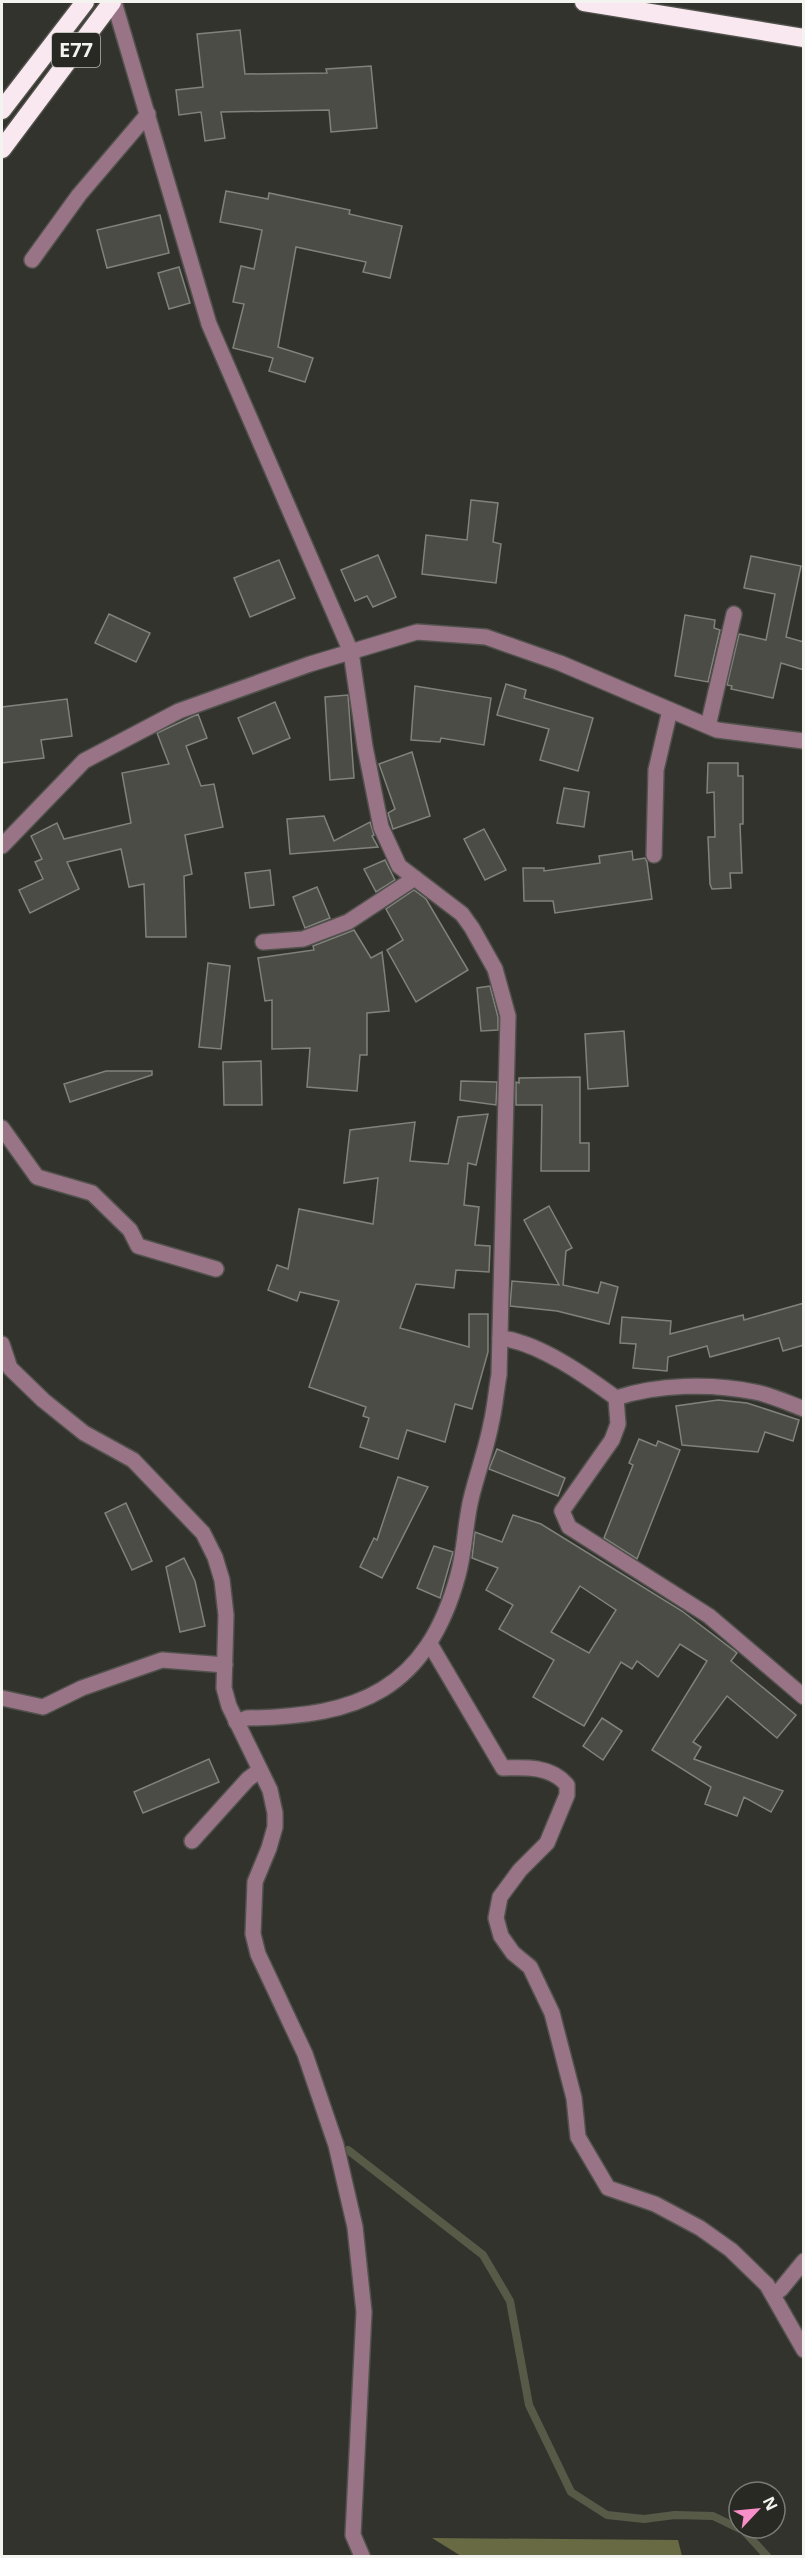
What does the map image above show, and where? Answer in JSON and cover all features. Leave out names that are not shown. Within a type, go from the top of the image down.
[{"type":"highway","name":"E77","points":[[2,110],[85,2]]},
{"type":"highway","name":"E77","points":[[2,149],[113,2]]},
{"type":"highway","points":[[584,2],[804,39]]},
{"type":"street","points":[[113,2],[209,324],[351,652],[365,747],[381,827],[399,866],[462,914],[472,928],[495,969],[508,1016],[500,1338],[492,1424],[471,1500],[459,1572],[448,1611],[430,1644],[392,1685],[354,1704],[317,1714],[247,1718],[236,1722]]},
{"type":"street","points":[[32,260],[79,195],[148,114]]},
{"type":"street","points":[[708,726],[734,614]]},
{"type":"street","points":[[2,846],[84,761],[179,711],[351,652],[417,632],[486,637],[560,663],[717,730],[804,741]]},
{"type":"street","points":[[654,855],[656,770],[670,710]]},
{"type":"street","points":[[263,942],[303,939],[348,922],[415,878]]},
{"type":"street","points":[[2,1128],[37,1177],[92,1193],[130,1230],[138,1246],[216,1269]]},
{"type":"street","points":[[500,1338],[515,1340],[533,1348],[616,1398],[674,1388],[714,1387],[756,1392],[804,1409]]},
{"type":"street","points":[[2,1344],[10,1368],[43,1401],[84,1432],[133,1460],[203,1533],[215,1557],[222,1580],[226,1615],[224,1688],[236,1722],[274,1803],[275,1827],[255,1882],[254,1934],[258,1954],[305,2054],[336,2145],[355,2227],[364,2312],[353,2535],[362,2556]]},
{"type":"street","points":[[616,1398],[618,1424],[612,1440],[562,1511],[564,1521],[582,1537],[709,1617],[804,1697]]},
{"type":"street","points":[[430,1644],[503,1768],[540,1770],[558,1775],[567,1785],[563,1805],[546,1843],[520,1870],[500,1897],[496,1918],[501,1936],[513,1953],[530,1967],[552,2013],[574,2098],[578,2137],[591,2163],[608,2188],[655,2204],[716,2239],[738,2257],[773,2295],[804,2350]]},
{"type":"street","points":[[2,1698],[43,1707],[82,1688],[162,1660],[225,1665]]},
{"type":"street","points":[[192,1841],[248,1779],[260,1770]]},
{"type":"street","points":[[773,2295],[782,2289],[804,2261]]},
{"type":"green space","points":[[432,2538],[678,2540],[682,2556],[461,2556]]},
{"type":"building","points":[[240,30],[245,74],[327,73],[326,69],[371,66],[377,128],[331,132],[329,110],[221,112],[225,138],[205,141],[201,112],[179,115],[176,90],[203,87],[197,34]]},
{"type":"building","points":[[226,191],[268,199],[269,193],[350,210],[349,214],[402,226],[390,278],[363,272],[366,262],[296,247],[278,347],[313,358],[305,382],[269,371],[273,358],[233,348],[244,304],[233,302],[241,266],[254,269],[262,230],[220,222]]},
{"type":"building","points":[[160,215],[169,253],[107,268],[97,230]]},
{"type":"building","points":[[179,267],[190,303],[169,309],[158,273]]},
{"type":"building","points":[[471,500],[498,503],[493,542],[501,544],[496,583],[422,574],[426,535],[467,540]]},
{"type":"building","points":[[378,555],[396,597],[373,607],[367,596],[355,601],[341,570]]},
{"type":"building","points":[[751,556],[801,566],[786,637],[804,642],[804,670],[781,663],[773,698],[731,689],[732,686],[727,685],[739,634],[766,640],[775,594],[744,588]]},
{"type":"building","points":[[279,560],[295,598],[250,617],[234,578]]},
{"type":"building","points":[[109,614],[150,633],[136,662],[95,643]]},
{"type":"building","points":[[685,615],[715,620],[714,628],[720,630],[708,682],[675,676]]},
{"type":"building","points":[[506,684],[526,690],[524,698],[593,718],[578,771],[540,760],[549,729],[497,715]]},
{"type":"building","points":[[415,686],[491,698],[484,745],[441,738],[440,742],[411,740]]},
{"type":"building","points":[[348,695],[354,778],[330,780],[325,697]]},
{"type":"building","points":[[67,699],[72,736],[41,740],[44,758],[2,763],[2,707]]},
{"type":"building","points":[[275,702],[290,738],[253,754],[238,718]]},
{"type":"building","points":[[198,714],[207,738],[186,746],[201,786],[214,784],[223,827],[185,835],[192,874],[184,876],[186,937],[146,937],[144,884],[129,887],[121,849],[67,862],[79,889],[30,913],[19,890],[43,879],[35,862],[42,859],[31,836],[57,823],[64,839],[131,823],[122,773],[169,764],[157,733]]},
{"type":"building","points":[[412,752],[430,816],[393,829],[388,813],[395,809],[379,764]]},
{"type":"building","points":[[708,763],[738,763],[738,776],[743,776],[743,824],[740,824],[742,873],[730,873],[731,888],[712,889],[710,884],[708,837],[715,837],[714,792],[707,793]]},
{"type":"building","points":[[564,788],[589,792],[584,827],[557,823]]},
{"type":"building","points":[[324,816],[334,841],[370,822],[374,835],[372,836],[378,847],[290,854],[287,819]]},
{"type":"building","points":[[484,829],[506,870],[485,880],[464,839]]},
{"type":"building","points":[[632,851],[633,860],[645,858],[647,862],[652,899],[555,913],[553,901],[524,901],[523,868],[544,868],[544,871],[600,863],[599,856]]},
{"type":"building","points":[[385,860],[395,880],[376,892],[364,869]]},
{"type":"building","points":[[270,870],[274,905],[250,908],[245,873]]},
{"type":"building","points":[[317,887],[330,918],[305,928],[293,897]]},
{"type":"building","points":[[414,890],[426,899],[468,970],[416,1002],[387,950],[403,940],[386,909]]},
{"type":"building","points":[[354,930],[371,958],[382,952],[389,1011],[367,1013],[367,1055],[360,1055],[357,1091],[307,1087],[310,1048],[272,1049],[272,1000],[265,1001],[258,958],[314,950],[313,946]]},
{"type":"building","points":[[208,963],[230,966],[221,1049],[199,1047]]},
{"type":"building","points":[[490,986],[498,1017],[498,1030],[481,1031],[477,988]]},
{"type":"building","points":[[624,1031],[628,1086],[588,1089],[585,1034]]},
{"type":"building","points":[[261,1061],[262,1105],[224,1105],[223,1062]]},
{"type":"building","points":[[106,1071],[152,1071],[152,1075],[70,1102],[64,1084]]},
{"type":"building","points":[[580,1077],[580,1143],[589,1143],[589,1171],[541,1171],[542,1105],[516,1105],[516,1082],[519,1083],[519,1078]]},
{"type":"building","points":[[461,1081],[497,1082],[496,1105],[460,1100]]},
{"type":"building","points":[[488,1114],[476,1165],[468,1163],[464,1205],[479,1207],[475,1245],[490,1246],[489,1272],[456,1270],[454,1288],[416,1284],[400,1328],[469,1347],[469,1314],[488,1314],[488,1352],[472,1409],[455,1404],[445,1442],[407,1430],[398,1459],[360,1447],[369,1418],[363,1416],[366,1407],[309,1387],[339,1301],[300,1292],[297,1301],[268,1290],[277,1265],[288,1269],[299,1209],[373,1224],[378,1178],[344,1183],[350,1130],[415,1122],[410,1161],[448,1164],[458,1117]]},
{"type":"building","points":[[549,1206],[572,1248],[566,1251],[563,1285],[598,1293],[601,1282],[618,1287],[609,1324],[557,1311],[510,1306],[512,1281],[559,1285],[524,1220]]},
{"type":"building","points":[[804,1303],[804,1345],[783,1351],[779,1338],[710,1357],[707,1346],[668,1357],[667,1371],[633,1368],[636,1344],[620,1343],[622,1317],[671,1321],[670,1334],[743,1315],[744,1320]]},
{"type":"building","points":[[718,1400],[747,1403],[799,1420],[793,1441],[765,1432],[758,1452],[682,1445],[676,1406]]},
{"type":"building","points":[[639,1439],[656,1446],[658,1441],[680,1450],[637,1559],[604,1538],[633,1465],[629,1463]]},
{"type":"building","points":[[497,1449],[565,1478],[558,1496],[489,1469]]},
{"type":"building","points":[[398,1477],[428,1487],[382,1578],[360,1567],[374,1538],[377,1540]]},
{"type":"building","points":[[126,1503],[152,1561],[132,1570],[105,1513]]},
{"type":"building","points":[[513,1515],[541,1524],[682,1611],[737,1653],[731,1661],[796,1715],[777,1738],[727,1696],[693,1742],[701,1747],[694,1759],[783,1791],[771,1812],[744,1797],[737,1816],[705,1804],[711,1787],[652,1750],[707,1661],[680,1644],[658,1677],[637,1661],[632,1669],[621,1662],[584,1726],[533,1697],[554,1660],[499,1629],[513,1605],[486,1590],[498,1568],[472,1558],[475,1532],[502,1542]],"holes":[[[580,1586],[616,1610],[589,1653],[551,1632]]]},
{"type":"building","points":[[434,1546],[453,1552],[440,1598],[417,1588]]},
{"type":"building","points":[[184,1558],[195,1581],[205,1626],[180,1632],[166,1567]]},
{"type":"building","points":[[602,1718],[622,1731],[603,1760],[583,1746]]},
{"type":"building","points":[[209,1759],[219,1782],[143,1813],[134,1792]]},
{"type":"waterway","points":[[348,2150],[483,2255],[510,2301],[529,2405],[571,2492],[607,2515],[644,2519],[675,2515],[713,2516],[744,2531],[767,2556]]}]
